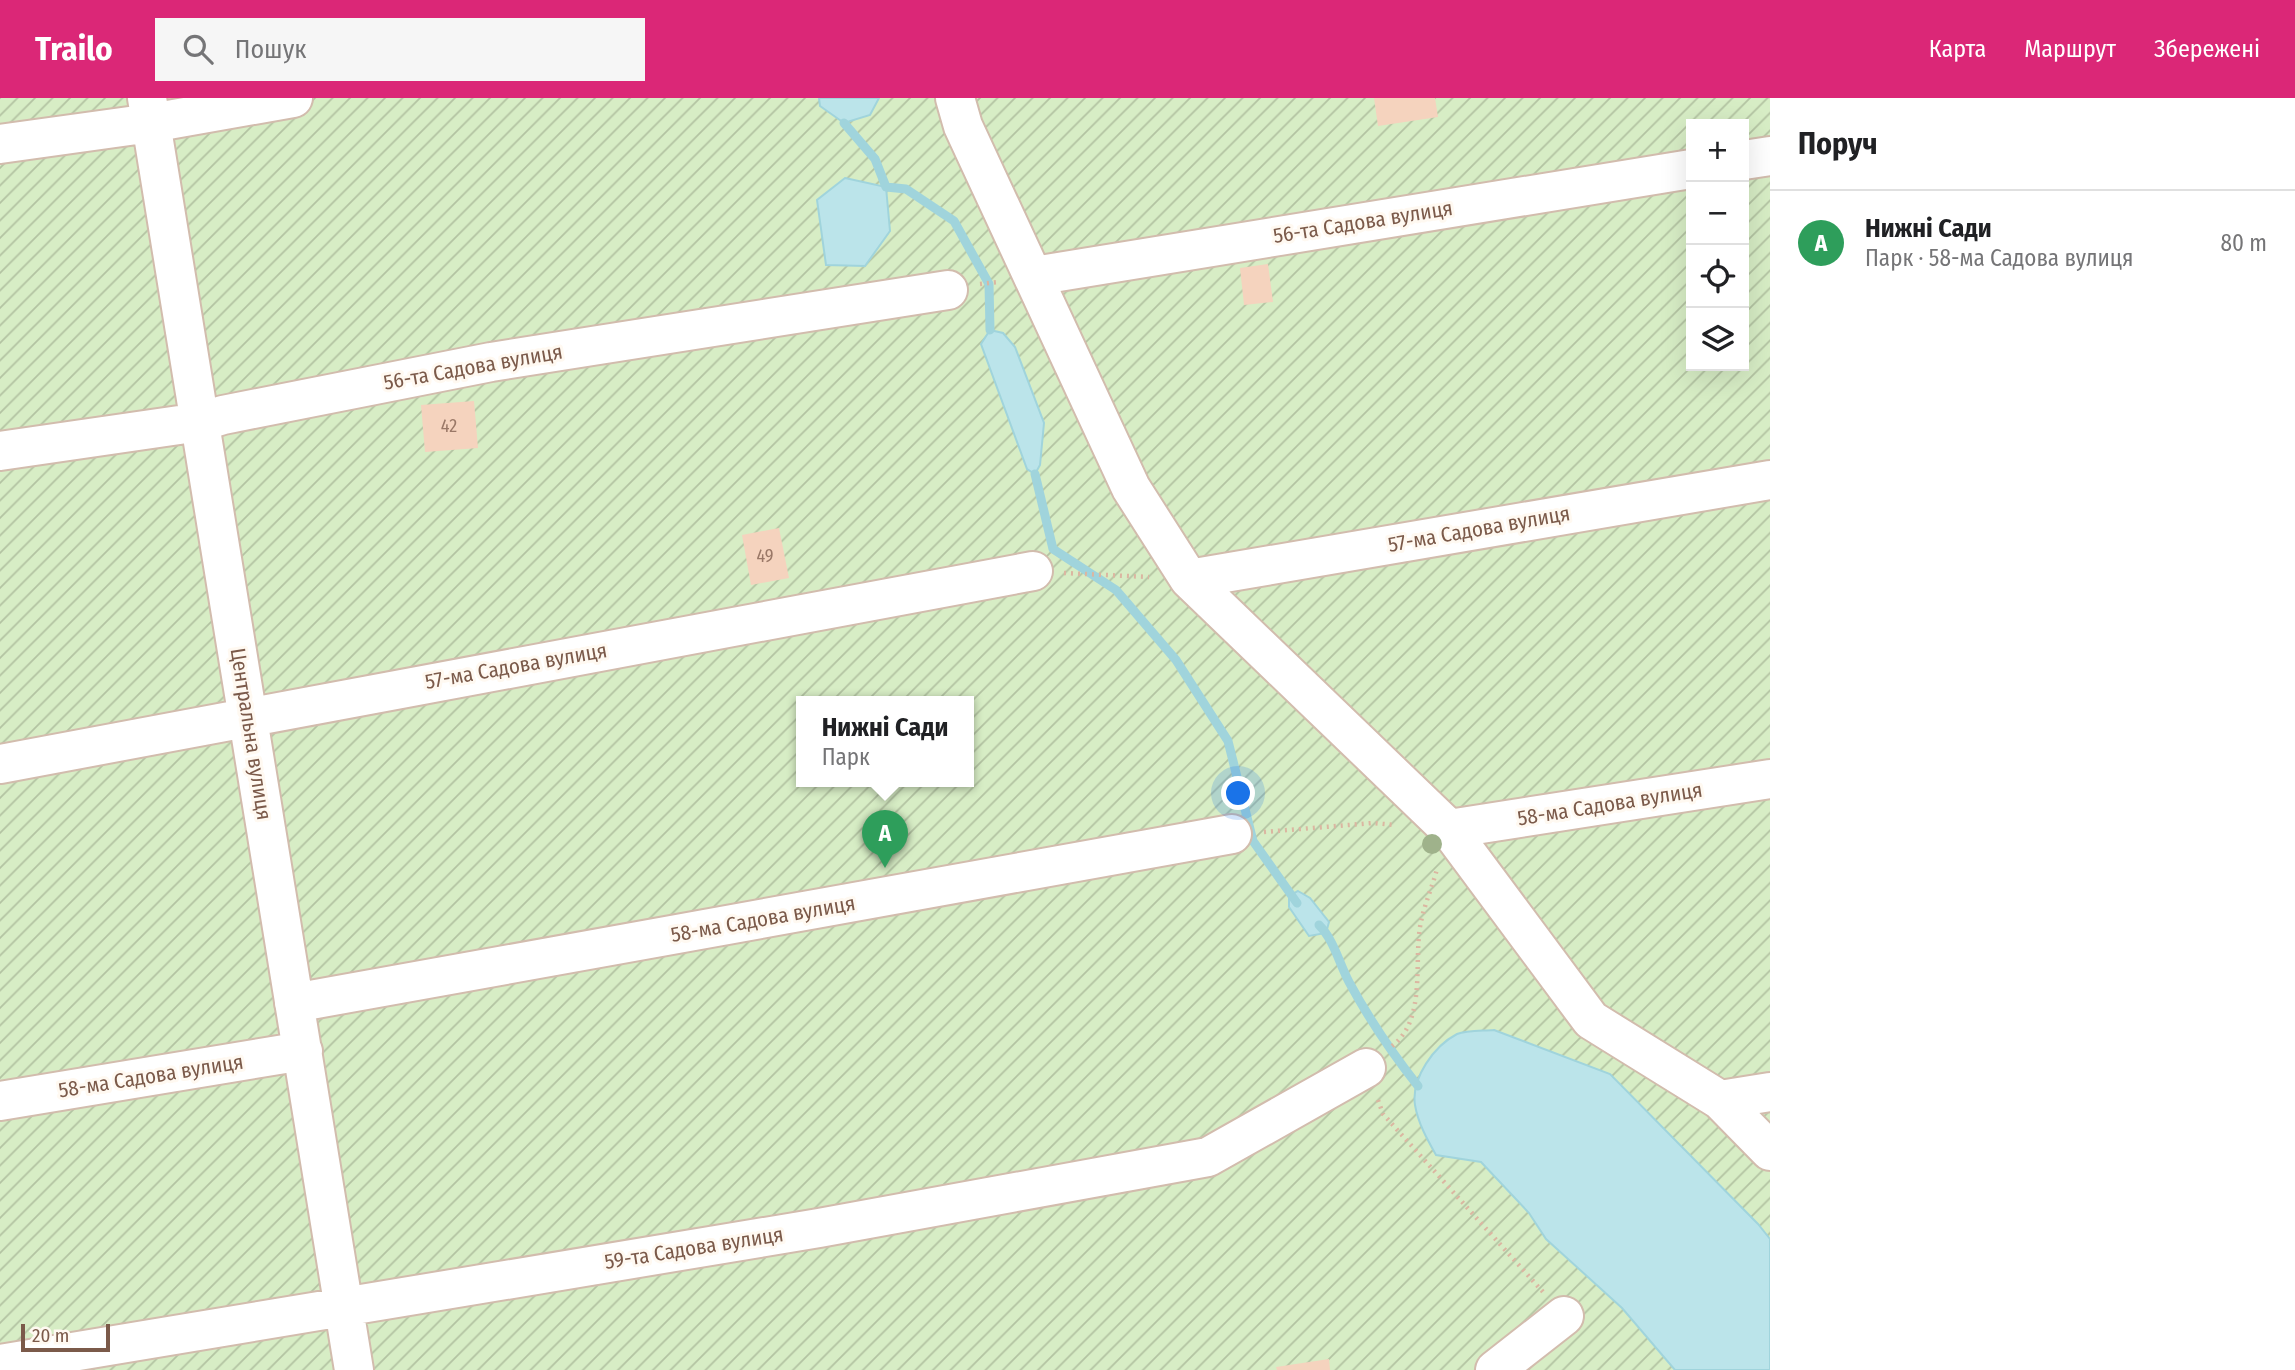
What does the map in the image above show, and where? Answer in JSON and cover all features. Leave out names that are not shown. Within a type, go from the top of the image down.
[{"type":"street","points":[[0,144],[149,111],[293,98]]},
{"type":"street","points":[[955,98],[963,126],[1022,278],[1131,488],[1189,579],[1449,829],[1591,1020],[1720,1100],[1770,1151]]},
{"type":"street","name":"Центральна вулиця","points":[[149,111],[354,1370]]},
{"type":"street","points":[[1749,159],[1770,156]]},
{"type":"street","name":"56-та Садова вулиця","points":[[1022,278],[1686,170]]},
{"type":"street","name":"56-та Садова вулиця","points":[[0,451],[200,422],[491,362],[958,288]]},
{"type":"street","name":"57-ма Садова вулиця","points":[[1189,579],[1770,480]]},
{"type":"street","name":"57-ма Садова вулиця","points":[[0,764],[248,716],[1046,572]]},
{"type":"street","name":"58-ма Садова вулиця","points":[[1449,829],[1770,779]]},
{"type":"street","name":"58-ма Садова вулиця","points":[[294,1003],[1232,834]]},
{"type":"street","name":"58-ма Садова вулиця","points":[[0,1101],[303,1051]]},
{"type":"street","name":"59-та Садова вулиця","points":[[0,1364],[344,1304],[819,1228],[1208,1157],[1366,1068]]},
{"type":"street","points":[[1720,1100],[1770,1092]]},
{"type":"street","points":[[1495,1370],[1564,1316]]},
{"type":"path","points":[[958,288],[1022,278]]},
{"type":"path","points":[[1046,572],[1122,575]]},
{"type":"path","points":[[1272,831],[1373,823],[1398,825]]},
{"type":"path","points":[[1402,1038],[1414,1012],[1420,927],[1449,829]]},
{"type":"path","points":[[1366,1068],[1383,1114],[1564,1316]]},
{"type":"green space","points":[[0,98],[1770,98],[1770,1370],[0,1370]]},
{"type":"water","points":[[819,98],[879,98],[870,115],[844,123],[820,106]]},
{"type":"water","points":[[845,178],[886,187],[890,231],[865,266],[826,265],[817,200]]},
{"type":"water","points":[[990,330],[1003,333],[1015,347],[1044,423],[1040,465],[1035,474],[1027,469],[981,344]]},
{"type":"water","points":[[1298,891],[1310,898],[1329,922],[1326,933],[1309,936],[1289,907],[1289,896]]},
{"type":"water","points":[[1494,1030],[1610,1074],[1758,1224],[1770,1239],[1770,1370],[1675,1370],[1622,1308],[1546,1239],[1529,1213],[1481,1162],[1436,1155],[1426,1137],[1415,1105],[1420,1074],[1448,1039],[1470,1031]]},
{"type":"building","points":[[1374,98],[1435,98],[1438,117],[1378,126]]},
{"type":"building","points":[[1268,264],[1273,302],[1244,305],[1240,268]]},
{"type":"building","points":[[474,401],[478,448],[425,452],[421,405]]},
{"type":"building","points":[[779,528],[789,578],[751,585],[742,535]]},
{"type":"building","points":[[1329,1359],[1330,1370],[1277,1370],[1276,1367]]},
{"type":"waterway","points":[[844,123],[875,159],[886,187],[906,189],[954,221],[989,284],[990,330]]},
{"type":"waterway","points":[[1035,474],[1053,549],[1116,590],[1176,660],[1228,741],[1253,841],[1297,903]]},
{"type":"waterway","points":[[1319,925],[1365,1009],[1418,1086]]},
{"type":"place","name":"Нижні Сади","points":[[885,868]]}]
